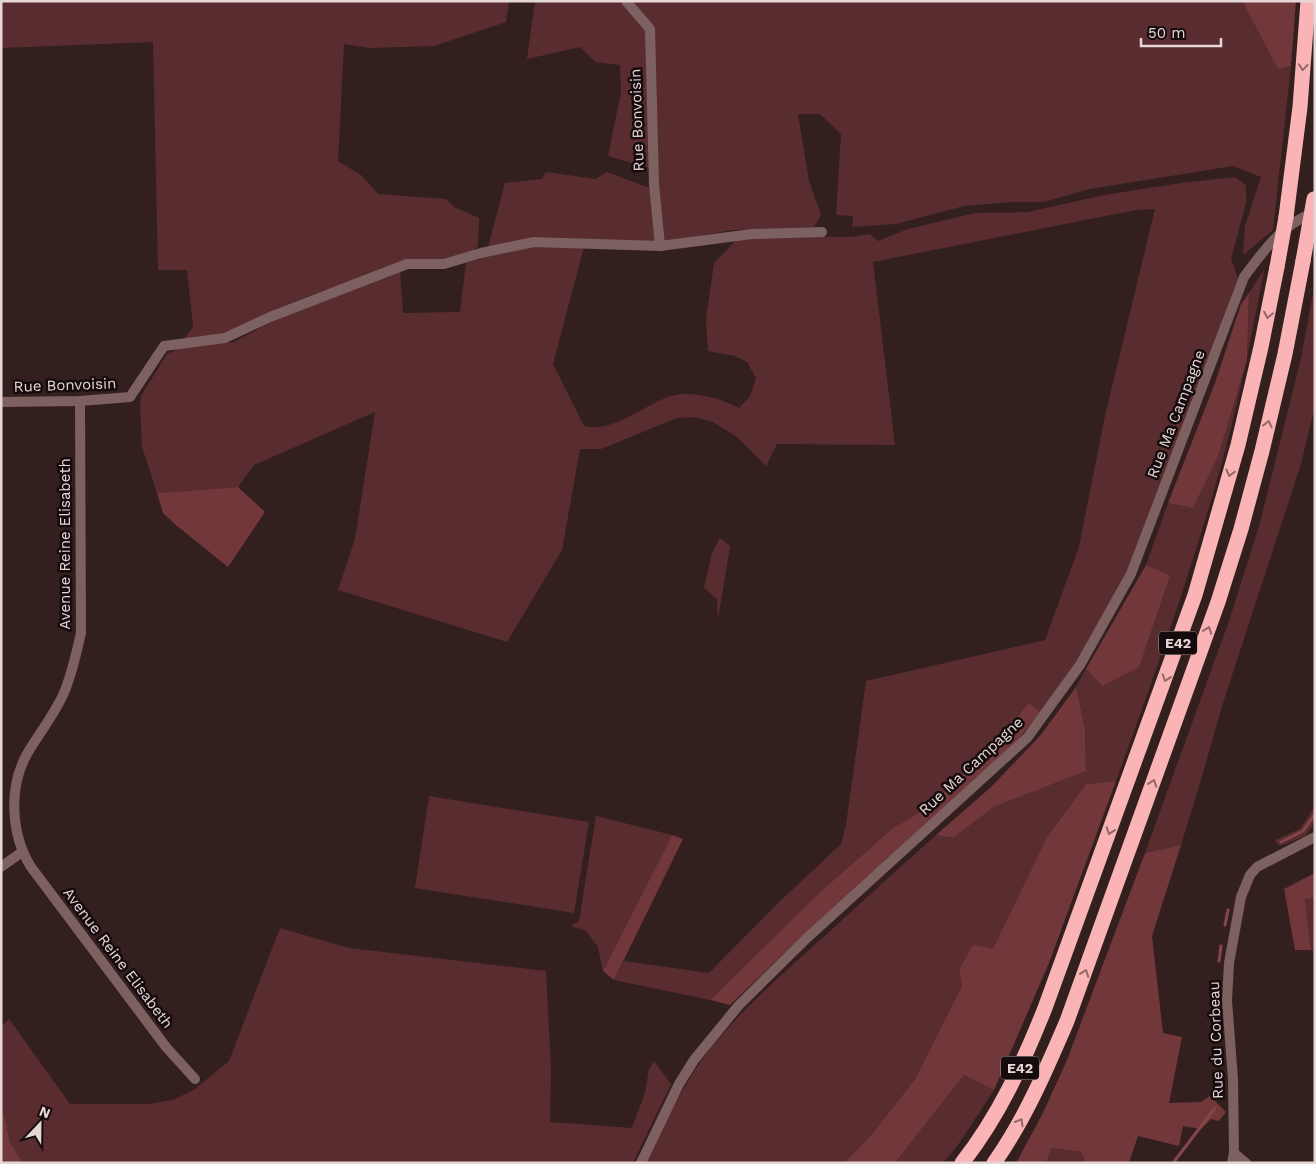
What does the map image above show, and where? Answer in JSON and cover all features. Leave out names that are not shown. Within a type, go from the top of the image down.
[{"type":"highway","name":"E42","points":[[962,1163],[1006,1096],[1029,1049],[1195,595],[1238,445],[1277,267],[1286,217],[1300,107],[1308,1]]},
{"type":"highway","name":"E42","points":[[994,1163],[1024,1115],[1067,1021],[1218,602],[1241,529],[1262,452],[1285,354],[1314,201]]},
{"type":"street","name":"Rue Bonvoisin","points":[[1,402],[80,401],[130,397],[164,346],[225,338],[270,317],[407,264],[444,264],[481,253],[534,242],[660,246],[654,184],[650,28],[626,1]]},
{"type":"street","name":"Rue Ma Campagne","points":[[641,1163],[679,1084],[694,1060],[739,1004],[807,938],[1027,738],[1080,665],[1131,574],[1244,277],[1268,244],[1314,201]]},
{"type":"street","points":[[660,246],[752,234],[822,232]]},
{"type":"street","name":"Avenue Reine Elisabeth","points":[[80,401],[81,633],[73,667],[63,694],[26,756],[19,773],[15,798],[15,820],[22,852],[31,867],[166,1047],[194,1078]]},
{"type":"street","name":"Rue du Corbeau","points":[[1233,1158],[1233,1079],[1227,1001],[1229,963],[1241,897],[1250,875],[1257,867],[1315,837]]},
{"type":"street","points":[[1,867],[22,852]]},
{"type":"street","points":[[1233,1158],[1246,1163]]},
{"type":"shaded area","points":[[1,1],[509,1],[506,22],[434,46],[370,48],[344,44],[338,161],[361,175],[378,194],[446,199],[454,207],[479,218],[478,246],[472,253],[450,259],[416,259],[311,295],[269,312],[229,333],[184,339],[193,327],[187,270],[158,270],[153,42],[1,48]]},
{"type":"shaded area","points":[[535,1],[621,1],[631,10],[647,32],[652,169],[608,156],[621,92],[620,65],[596,62],[580,47],[527,59]]},
{"type":"shaded area","points":[[632,1],[1242,1],[1278,69],[1291,66],[1273,230],[1243,255],[1245,226],[1261,177],[1233,166],[1090,189],[1044,202],[1012,202],[964,206],[896,224],[852,227],[853,216],[836,215],[841,134],[820,114],[798,114],[809,181],[821,215],[814,227],[732,230],[663,242],[658,188],[652,26]]},
{"type":"shaded area","points":[[1242,1],[1296,1],[1291,66],[1278,69]]},
{"type":"shaded area","points":[[546,172],[595,179],[607,172],[650,188],[657,242],[542,237],[488,247],[505,183],[542,179]]},
{"type":"shaded area","points":[[1235,177],[1246,185],[1246,203],[1231,259],[1238,278],[1139,548],[1111,606],[1074,671],[1040,712],[1029,703],[990,749],[929,807],[893,828],[820,892],[710,1000],[614,980],[624,961],[709,973],[777,904],[841,844],[846,825],[866,681],[1045,640],[1079,547],[1105,416],[1155,209],[1136,210],[873,262],[895,445],[777,444],[766,466],[737,437],[713,422],[694,417],[677,418],[601,449],[580,449],[562,550],[507,642],[338,590],[355,539],[375,412],[254,465],[238,487],[157,493],[142,447],[141,396],[167,354],[182,347],[234,342],[275,320],[400,270],[403,313],[460,312],[466,263],[540,245],[584,247],[553,364],[584,426],[606,426],[661,400],[679,394],[706,396],[739,408],[750,396],[756,378],[747,362],[735,356],[708,351],[706,319],[714,263],[737,239],[754,236],[851,237],[870,234],[878,241],[908,229],[975,213],[1028,212],[1104,195]]},
{"type":"shaded area","points":[[1264,270],[1255,319],[1247,357],[1249,293]]},
{"type":"shaded area","points":[[1315,283],[1315,406],[1301,464],[1223,703],[1181,845],[1145,853],[1229,621],[1260,523],[1301,358]]},
{"type":"shaded area","points":[[1249,293],[1247,360],[1218,457],[1193,508],[1168,503],[1215,383],[1241,304]]},
{"type":"shaded area","points":[[1245,366],[1221,466],[1185,585],[1116,781],[1086,784],[1047,837],[993,950],[959,970],[962,986],[915,1079],[873,1133],[844,1163],[646,1163],[666,1121],[698,1065],[735,1020],[765,990],[936,835],[953,838],[994,807],[1086,771],[1085,729],[1076,687],[1086,669],[1102,686],[1170,575],[1146,565],[1168,503],[1193,508],[1218,457]]},
{"type":"shaded area","points":[[238,487],[265,512],[228,567],[163,513],[157,493]]},
{"type":"shaded area","points":[[720,538],[730,546],[718,619],[717,599],[704,588],[712,553]]},
{"type":"shaded area","points":[[1146,565],[1170,575],[1139,667],[1102,686],[1086,669]]},
{"type":"shaded area","points":[[1076,687],[1085,729],[1086,771],[994,807],[953,838],[936,835],[991,787],[1040,736]]},
{"type":"shaded area","points":[[1029,703],[1040,712],[1018,740],[801,937],[730,1005],[710,1000],[820,892],[893,828],[929,807],[990,749]]},
{"type":"shaded area","points":[[1116,781],[1049,963],[994,1090],[964,1075],[895,1163],[844,1163],[873,1133],[915,1079],[962,986],[959,970],[973,945],[993,949],[1047,837],[1086,784]]},
{"type":"shaded area","points":[[429,796],[589,822],[574,913],[415,888]]},
{"type":"shaded area","points":[[1315,806],[1315,822],[1305,836],[1280,846],[1275,840],[1300,829]]},
{"type":"shaded area","points":[[596,816],[672,835],[603,971],[598,947],[586,931],[571,926],[579,921]]},
{"type":"shaded area","points":[[672,835],[683,839],[614,980],[603,971]]},
{"type":"shaded area","points":[[1181,845],[1152,936],[1163,1033],[1182,1037],[1169,1103],[1201,1102],[1210,1096],[1226,1112],[1219,1121],[1211,1119],[1201,1129],[1183,1126],[1179,1146],[1138,1136],[1129,1162],[1086,1163],[1081,1152],[1051,1148],[1046,1163],[1016,1163],[1042,1115],[1067,1060],[1145,853]]},
{"type":"shaded area","points":[[1315,873],[1315,898],[1305,899],[1311,950],[1295,950],[1284,889]]},
{"type":"shaded area","points":[[1315,898],[1315,952],[1311,950],[1305,899]]},
{"type":"shaded area","points":[[280,928],[349,948],[546,971],[551,1069],[550,1122],[632,1128],[645,1093],[649,1069],[654,1061],[671,1084],[633,1163],[1,1163],[1,1026],[9,1019],[70,1104],[149,1104],[173,1100],[195,1089],[229,1061]]},
{"type":"shaded area","points":[[964,1075],[994,1090],[958,1145],[943,1163],[895,1163]]},
{"type":"shaded area","points":[[1,1102],[10,1143],[23,1163],[1,1163]]},
{"type":"shaded area","points":[[1050,1148],[1081,1152],[1086,1163],[1046,1163]]},
{"type":"waterway","points":[[1281,842],[1303,831],[1315,814]]},
{"type":"waterway","points":[[1225,925],[1228,910]]},
{"type":"waterway","points":[[1219,961],[1221,946]]},
{"type":"waterway","points":[[1215,1003],[1216,1028]]},
{"type":"waterway","points":[[1173,1163],[1215,1108]]}]
